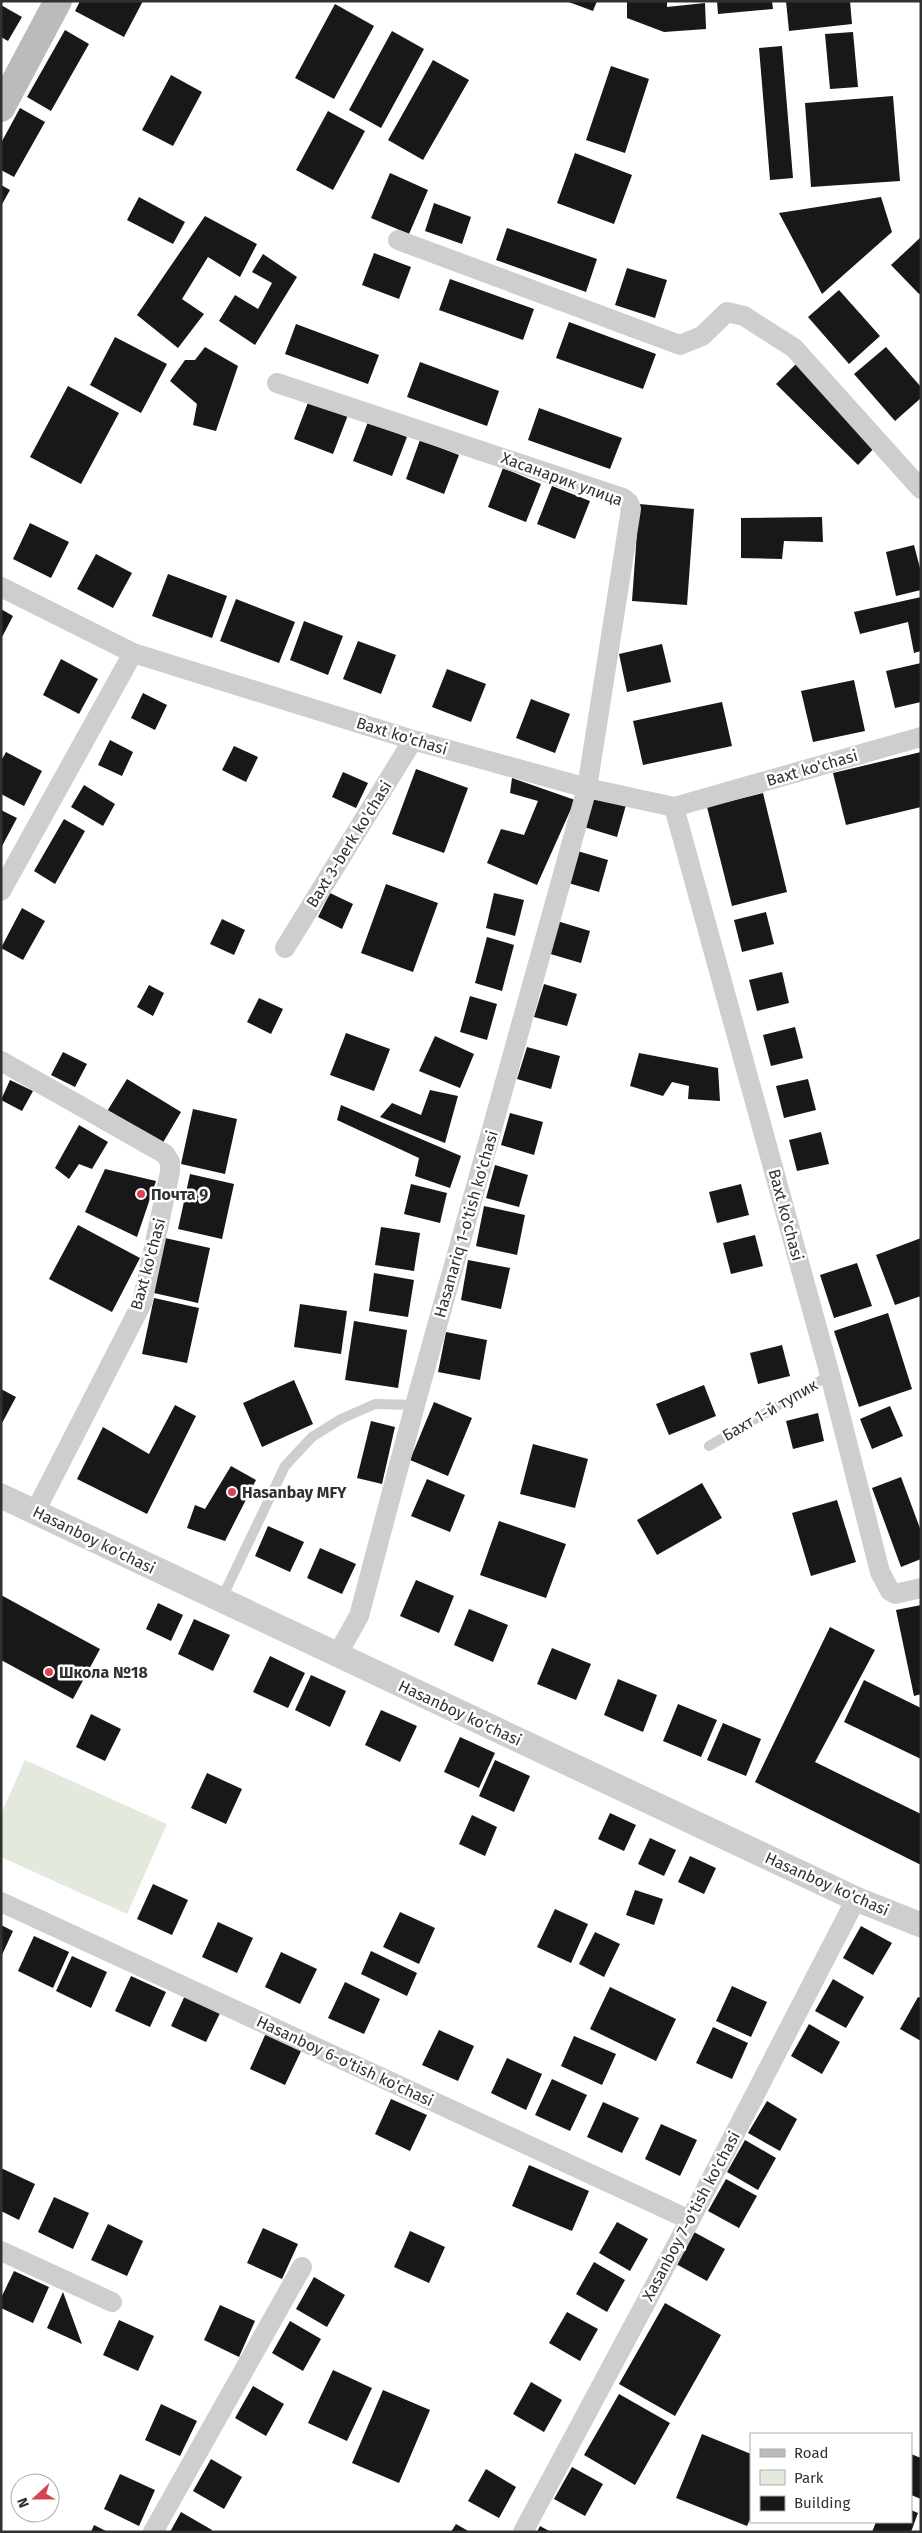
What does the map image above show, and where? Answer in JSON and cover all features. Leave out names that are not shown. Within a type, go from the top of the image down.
[{"type":"main road","points":[[1,108],[58,1]]},
{"type":"street","points":[[398,240],[680,345],[702,336],[727,312],[744,316],[794,348],[921,489]]},
{"type":"street","name":"Хасанарик улица","points":[[277,383],[623,498],[630,503],[631,509],[587,788]]},
{"type":"street","name":"Baxt ko'chasi","points":[[1,587],[133,653],[413,740],[587,788],[674,807],[921,737]]},
{"type":"street","points":[[1,891],[133,653]]},
{"type":"street","name":"Baxt 3-berk ko'chasi","points":[[285,948],[413,740]]},
{"type":"street","name":"Hasanariq 1-o'tish ko'chasi","points":[[337,1655],[359,1616],[415,1404],[587,788]]},
{"type":"street","name":"Baxt ko'chasi","points":[[674,807],[830,1375],[880,1572],[890,1591],[895,1594],[921,1588]]},
{"type":"street","name":"Baxt ko'chasi","points":[[1,1061],[165,1154],[170,1162],[170,1172],[142,1303],[35,1512]]},
{"type":"street","name":"Hasanboy ko'chasi","points":[[1,1496],[220,1601],[856,1899],[921,1925]]},
{"type":"street","name":"Xasanboy 7-o'tish ko'chasi","points":[[523,2532],[690,2220],[856,1899]]},
{"type":"street","name":"Hasanboy 6-o'tish ko'chasi","points":[[1,1902],[690,2220]]},
{"type":"street","points":[[1,2251],[112,2302]]},
{"type":"street","points":[[153,2532],[302,2267]]},
{"type":"lane","name":"Бахт 1-й тупик","points":[[709,1446],[830,1375]]},
{"type":"lane","points":[[220,1601],[285,1466],[312,1437],[341,1419],[375,1404],[415,1404]]},
{"type":"green space","points":[[25,1760],[167,1824],[127,1914],[1,1857],[1,1814]]},
{"type":"building","points":[[80,1],[143,1],[124,37],[75,11]]},
{"type":"building","points":[[566,1],[597,1],[593,11]]},
{"type":"building","points":[[627,1],[667,1],[667,7],[705,3],[706,29],[664,32],[627,18]]},
{"type":"building","points":[[717,1],[772,1],[773,9],[718,14]]},
{"type":"building","points":[[786,1],[850,1],[852,24],[789,31]]},
{"type":"building","points":[[335,4],[374,26],[334,99],[295,78]]},
{"type":"building","points":[[1,5],[22,17],[8,41],[1,37]]},
{"type":"building","points":[[65,30],[89,44],[51,111],[27,97]]},
{"type":"building","points":[[392,31],[424,49],[381,128],[349,110]]},
{"type":"building","points":[[853,32],[858,87],[830,89],[825,34]]},
{"type":"building","points":[[782,46],[793,178],[770,180],[759,48]]},
{"type":"building","points":[[433,60],[469,80],[423,160],[388,140]]},
{"type":"building","points":[[611,66],[649,79],[625,153],[586,140]]},
{"type":"building","points":[[171,75],[202,92],[173,146],[142,130]]},
{"type":"building","points":[[893,96],[900,181],[811,187],[805,103]]},
{"type":"building","points":[[20,108],[45,122],[14,177],[1,170],[1,143]]},
{"type":"building","points":[[328,111],[365,131],[333,190],[296,170]]},
{"type":"building","points":[[575,153],[632,175],[614,224],[557,203]]},
{"type":"building","points":[[390,173],[428,190],[409,234],[371,218]]},
{"type":"building","points":[[1,185],[10,190],[1,206]]},
{"type":"building","points":[[139,197],[185,222],[173,244],[127,220]]},
{"type":"building","points":[[881,197],[892,232],[822,294],[779,213]]},
{"type":"building","points":[[434,203],[471,217],[462,244],[425,231]]},
{"type":"building","points":[[205,216],[257,244],[240,277],[208,257],[182,299],[204,314],[178,348],[137,315]]},
{"type":"building","points":[[507,228],[597,259],[586,292],[496,260]]},
{"type":"building","points":[[921,237],[921,293],[919,294],[891,265]]},
{"type":"building","points":[[374,253],[411,267],[399,299],[362,285]]},
{"type":"building","points":[[263,254],[297,277],[255,345],[219,321],[235,295],[258,309],[272,283],[252,272]]},
{"type":"building","points":[[627,268],[667,280],[655,318],[615,305]]},
{"type":"building","points":[[450,279],[534,309],[523,340],[439,310]]},
{"type":"building","points":[[839,290],[880,336],[849,364],[808,317]]},
{"type":"building","points":[[569,322],[656,354],[643,389],[556,358]]},
{"type":"building","points":[[296,324],[379,355],[368,384],[285,354]]},
{"type":"building","points":[[115,337],[167,364],[141,413],[90,385]]},
{"type":"building","points":[[205,347],[238,366],[216,431],[193,425],[197,404],[170,381],[185,360],[195,360]]},
{"type":"building","points":[[886,347],[921,387],[921,398],[895,421],[854,374]]},
{"type":"building","points":[[420,362],[499,391],[487,426],[407,397]]},
{"type":"building","points":[[797,363],[879,443],[858,465],[776,384]]},
{"type":"building","points":[[68,386],[119,413],[81,484],[30,457]]},
{"type":"building","points":[[309,400],[348,415],[333,454],[294,439]]},
{"type":"building","points":[[539,408],[622,438],[610,469],[528,440]]},
{"type":"building","points":[[368,422],[407,437],[392,476],[353,461]]},
{"type":"building","points":[[420,440],[459,455],[444,494],[406,479]]},
{"type":"building","points":[[503,468],[541,484],[526,522],[488,507]]},
{"type":"building","points":[[552,486],[590,501],[575,539],[537,524]]},
{"type":"building","points":[[639,504],[694,509],[687,605],[632,601]]},
{"type":"building","points":[[822,517],[823,542],[784,541],[782,559],[741,558],[741,518]]},
{"type":"building","points":[[30,523],[69,542],[51,578],[13,559]]},
{"type":"building","points":[[914,545],[921,572],[921,590],[896,596],[886,552]]},
{"type":"building","points":[[96,554],[132,573],[113,608],[77,589]]},
{"type":"building","points":[[168,574],[227,596],[212,638],[152,616]]},
{"type":"building","points":[[921,597],[921,651],[914,653],[908,622],[860,634],[854,612]]},
{"type":"building","points":[[236,599],[295,622],[279,663],[220,641]]},
{"type":"building","points":[[1,609],[13,616],[1,639]]},
{"type":"building","points":[[304,621],[343,636],[328,675],[290,660]]},
{"type":"building","points":[[358,641],[396,655],[381,694],[343,679]]},
{"type":"building","points":[[662,644],[671,682],[627,692],[619,654]]},
{"type":"building","points":[[61,659],[98,679],[79,714],[43,695]]},
{"type":"building","points":[[921,663],[921,702],[895,708],[886,671]]},
{"type":"building","points":[[447,669],[486,684],[471,722],[432,707]]},
{"type":"building","points":[[854,680],[865,731],[813,742],[801,691]]},
{"type":"building","points":[[143,693],[167,705],[155,730],[131,718]]},
{"type":"building","points":[[531,699],[570,714],[555,753],[516,738]]},
{"type":"building","points":[[722,702],[732,746],[643,765],[633,721]]},
{"type":"building","points":[[110,740],[133,752],[122,776],[98,765]]},
{"type":"building","points":[[234,746],[258,757],[246,782],[222,770]]},
{"type":"building","points":[[6,752],[42,771],[24,806],[1,794],[1,761]]},
{"type":"building","points":[[921,752],[921,807],[846,825],[833,773]]},
{"type":"building","points":[[416,769],[468,788],[444,853],[392,834]]},
{"type":"building","points":[[343,772],[368,783],[356,808],[332,797]]},
{"type":"building","points":[[512,778],[575,800],[537,885],[487,863],[501,829],[524,835],[538,801],[510,793]]},
{"type":"building","points":[[84,785],[115,804],[103,826],[71,807]]},
{"type":"building","points":[[763,793],[787,892],[732,906],[707,807]]},
{"type":"building","points":[[593,795],[626,805],[617,837],[584,827]]},
{"type":"building","points":[[1,810],[17,818],[1,848]]},
{"type":"building","points":[[64,819],[85,831],[55,884],[34,871]]},
{"type":"building","points":[[574,850],[608,860],[599,892],[565,882]]},
{"type":"building","points":[[386,884],[438,903],[413,972],[361,953]]},
{"type":"building","points":[[330,893],[353,904],[342,929],[318,917]]},
{"type":"building","points":[[494,893],[524,900],[515,936],[486,928]]},
{"type":"building","points":[[22,908],[45,921],[23,960],[1,948]]},
{"type":"building","points":[[766,912],[774,944],[742,952],[734,920]]},
{"type":"building","points":[[222,919],[245,930],[234,955],[210,944]]},
{"type":"building","points":[[557,921],[590,931],[581,963],[547,953]]},
{"type":"building","points":[[487,937],[514,945],[502,991],[475,983]]},
{"type":"building","points":[[782,972],[789,1003],[757,1011],[749,980]]},
{"type":"building","points":[[544,984],[577,994],[567,1026],[534,1017]]},
{"type":"building","points":[[149,985],[164,993],[153,1016],[137,1007]]},
{"type":"building","points":[[470,996],[497,1004],[487,1040],[460,1032]]},
{"type":"building","points":[[259,998],[283,1009],[271,1034],[247,1022]]},
{"type":"building","points":[[795,1027],[803,1058],[771,1066],[763,1035]]},
{"type":"building","points":[[346,1033],[390,1049],[374,1091],[330,1075]]},
{"type":"building","points":[[435,1036],[474,1054],[460,1088],[419,1071]]},
{"type":"building","points":[[527,1047],[560,1056],[551,1089],[517,1079]]},
{"type":"building","points":[[63,1052],[87,1064],[75,1087],[51,1075]]},
{"type":"building","points":[[639,1053],[718,1068],[720,1101],[688,1099],[689,1086],[672,1082],[663,1096],[630,1086]]},
{"type":"building","points":[[127,1079],[181,1112],[161,1146],[106,1113]]},
{"type":"building","points":[[808,1079],[816,1110],[784,1118],[776,1086]]},
{"type":"building","points":[[10,1080],[33,1091],[22,1111],[1,1100]]},
{"type":"building","points":[[430,1090],[458,1096],[445,1143],[380,1117],[392,1103],[421,1115]]},
{"type":"building","points":[[341,1105],[461,1156],[450,1188],[415,1176],[419,1158],[337,1120]]},
{"type":"building","points":[[193,1109],[237,1119],[225,1174],[181,1164]]},
{"type":"building","points":[[510,1113],[543,1122],[534,1155],[501,1145]]},
{"type":"building","points":[[79,1125],[108,1142],[92,1169],[79,1164],[69,1179],[55,1168]]},
{"type":"building","points":[[821,1132],[829,1164],[797,1171],[789,1140]]},
{"type":"building","points":[[495,1165],[528,1175],[519,1207],[486,1198]]},
{"type":"building","points":[[105,1169],[156,1181],[137,1237],[85,1212]]},
{"type":"building","points":[[190,1174],[234,1184],[222,1239],[178,1229]]},
{"type":"building","points":[[411,1184],[447,1193],[440,1223],[404,1214]]},
{"type":"building","points":[[741,1184],[749,1215],[717,1223],[709,1192]]},
{"type":"building","points":[[484,1206],[525,1215],[517,1255],[476,1246]]},
{"type":"building","points":[[78,1225],[140,1258],[112,1312],[49,1279]]},
{"type":"building","points":[[381,1227],[420,1233],[414,1271],[375,1265]]},
{"type":"building","points":[[755,1235],[763,1266],[731,1274],[723,1243]]},
{"type":"building","points":[[165,1238],[210,1248],[198,1303],[154,1293]]},
{"type":"building","points":[[921,1238],[921,1296],[895,1305],[876,1255]]},
{"type":"building","points":[[468,1260],[510,1268],[501,1309],[461,1300]]},
{"type":"building","points":[[857,1263],[872,1306],[834,1318],[820,1275]]},
{"type":"building","points":[[374,1273],[414,1280],[408,1317],[369,1311]]},
{"type":"building","points":[[154,1298],[199,1308],[187,1363],[142,1354]]},
{"type":"building","points":[[300,1304],[347,1311],[341,1354],[294,1347]]},
{"type":"building","points":[[888,1313],[912,1389],[859,1407],[834,1331]]},
{"type":"building","points":[[354,1321],[407,1330],[398,1388],[345,1380]]},
{"type":"building","points":[[446,1332],[487,1340],[480,1380],[438,1372]]},
{"type":"building","points":[[782,1345],[790,1376],[758,1384],[750,1353]]},
{"type":"building","points":[[294,1380],[313,1424],[262,1447],[243,1403]]},
{"type":"building","points":[[704,1385],[716,1416],[669,1435],[656,1404]]},
{"type":"building","points":[[1,1389],[16,1397],[1,1425]]},
{"type":"building","points":[[434,1402],[472,1418],[448,1476],[410,1460]]},
{"type":"building","points":[[175,1405],[196,1416],[147,1514],[77,1479],[103,1427],[149,1454]]},
{"type":"building","points":[[890,1406],[903,1436],[872,1449],[860,1419]]},
{"type":"building","points":[[818,1413],[824,1441],[793,1449],[786,1421]]},
{"type":"building","points":[[371,1421],[395,1427],[382,1484],[357,1478]]},
{"type":"building","points":[[533,1444],[588,1459],[575,1508],[520,1494]]},
{"type":"building","name":"Hasanbay MFY","points":[[231,1466],[256,1480],[225,1541],[187,1528],[195,1505],[205,1509]]},
{"type":"building","points":[[901,1477],[921,1531],[921,1559],[901,1567],[872,1488]]},
{"type":"building","points":[[427,1479],[465,1495],[450,1532],[411,1516]]},
{"type":"building","points":[[702,1483],[722,1518],[657,1555],[637,1520]]},
{"type":"building","points":[[837,1500],[856,1562],[811,1576],[792,1513]]},
{"type":"building","points":[[499,1521],[566,1544],[546,1598],[480,1575]]},
{"type":"building","points":[[268,1526],[304,1542],[290,1572],[255,1556]]},
{"type":"building","points":[[320,1548],[356,1564],[342,1594],[307,1578]]},
{"type":"building","points":[[416,1580],[454,1596],[439,1633],[400,1616]]},
{"type":"building","points":[[1,1595],[100,1649],[73,1699],[1,1660]]},
{"type":"building","points":[[158,1603],[183,1615],[171,1641],[146,1629]]},
{"type":"building","points":[[921,1605],[921,1694],[914,1696],[896,1610]]},
{"type":"building","points":[[469,1609],[508,1625],[493,1662],[454,1645]]},
{"type":"building","points":[[194,1619],[230,1635],[213,1671],[178,1654]]},
{"type":"building","points":[[830,1627],[875,1650],[815,1762],[921,1814],[921,1865],[755,1782]]},
{"type":"building","points":[[552,1648],[591,1664],[576,1700],[537,1684]]},
{"type":"building","points":[[270,1656],[305,1673],[288,1708],[253,1692]]},
{"type":"building","points":[[311,1675],[346,1691],[330,1727],[295,1710]]},
{"type":"building","points":[[618,1679],[657,1695],[643,1732],[604,1715]]},
{"type":"building","points":[[864,1680],[921,1708],[921,1759],[844,1722]]},
{"type":"building","points":[[678,1704],[717,1720],[701,1757],[663,1741]]},
{"type":"building","points":[[381,1710],[417,1726],[400,1762],[365,1745]]},
{"type":"building","points":[[91,1714],[121,1729],[105,1761],[76,1747]]},
{"type":"building","points":[[723,1723],[761,1739],[746,1776],[707,1760]]},
{"type":"building","points":[[460,1737],[495,1753],[479,1788],[444,1772]]},
{"type":"building","points":[[495,1760],[530,1776],[514,1812],[479,1796]]},
{"type":"building","points":[[207,1773],[242,1789],[226,1824],[191,1808]]},
{"type":"building","points":[[610,1813],[636,1825],[624,1851],[598,1839]]},
{"type":"building","points":[[472,1815],[497,1827],[485,1856],[459,1844]]},
{"type":"building","points":[[650,1838],[676,1850],[664,1876],[638,1864]]},
{"type":"building","points":[[690,1856],[716,1868],[704,1894],[678,1882]]},
{"type":"building","points":[[153,1884],[188,1900],[172,1935],[137,1919]]},
{"type":"building","points":[[635,1890],[663,1899],[654,1925],[626,1915]]},
{"type":"building","points":[[555,1909],[588,1924],[571,1963],[537,1947]]},
{"type":"building","points":[[400,1912],[435,1928],[419,1964],[383,1947]]},
{"type":"building","points":[[218,1922],[253,1938],[237,1973],[202,1957]]},
{"type":"building","points":[[1,1925],[13,1931],[1,1957]]},
{"type":"building","points":[[861,1926],[892,1943],[873,1975],[843,1958]]},
{"type":"building","points":[[595,1932],[620,1944],[604,1977],[579,1964]]},
{"type":"building","points":[[34,1936],[69,1952],[53,1988],[18,1971]]},
{"type":"building","points":[[371,1951],[417,1973],[407,1996],[361,1974]]},
{"type":"building","points":[[281,1952],[317,1969],[300,2004],[265,1987]]},
{"type":"building","points":[[72,1956],[107,1972],[91,2008],[56,1991]]},
{"type":"building","points":[[131,1976],[166,1992],[150,2027],[115,2011]]},
{"type":"building","points":[[833,1979],[864,1997],[846,2028],[815,2011]]},
{"type":"building","points":[[345,1982],[380,1999],[364,2034],[328,2018]]},
{"type":"building","points":[[732,1986],[767,2002],[751,2037],[716,2021]]},
{"type":"building","points":[[610,1987],[676,2019],[656,2061],[590,2029]]},
{"type":"building","points":[[187,1991],[223,2007],[206,2042],[171,2026]]},
{"type":"building","points":[[918,1997],[921,1998],[921,2041],[900,2029]]},
{"type":"building","points":[[809,2024],[840,2042],[822,2074],[791,2056]]},
{"type":"building","points":[[713,2027],[748,2043],[732,2079],[696,2063]]},
{"type":"building","points":[[439,2030],[474,2046],[458,2081],[422,2065]]},
{"type":"building","points":[[266,2033],[302,2049],[285,2085],[250,2069]]},
{"type":"building","points":[[574,2036],[616,2054],[602,2085],[561,2066]]},
{"type":"building","points":[[507,2058],[542,2074],[526,2110],[491,2093]]},
{"type":"building","points":[[552,2079],[587,2095],[570,2131],[535,2115]]},
{"type":"building","points":[[391,2099],[427,2115],[410,2151],[375,2134]]},
{"type":"building","points":[[767,2101],[797,2119],[780,2151],[748,2133]]},
{"type":"building","points":[[603,2102],[639,2118],[622,2153],[587,2137]]},
{"type":"building","points":[[661,2124],[697,2140],[680,2176],[645,2159]]},
{"type":"building","points":[[745,2140],[776,2158],[758,2190],[727,2172]]},
{"type":"building","points":[[529,2165],[589,2191],[572,2231],[512,2206]]},
{"type":"building","points":[[1,2168],[35,2184],[19,2220],[1,2211]]},
{"type":"building","points":[[726,2179],[757,2196],[739,2228],[708,2211]]},
{"type":"building","points":[[54,2197],[89,2213],[73,2249],[38,2232]]},
{"type":"building","points":[[617,2222],[648,2239],[630,2271],[599,2253]]},
{"type":"building","points":[[108,2224],[143,2241],[127,2276],[91,2260]]},
{"type":"building","points":[[263,2228],[298,2244],[282,2279],[247,2263]]},
{"type":"building","points":[[410,2231],[445,2247],[429,2283],[394,2267]]},
{"type":"building","points":[[694,2232],[725,2249],[707,2281],[676,2264]]},
{"type":"building","points":[[594,2262],[625,2280],[607,2312],[576,2294]]},
{"type":"building","points":[[14,2271],[49,2287],[33,2323],[1,2308],[1,2298]]},
{"type":"building","points":[[314,2277],[345,2295],[327,2327],[296,2309]]},
{"type":"building","points":[[63,2292],[82,2344],[47,2328]]},
{"type":"building","points":[[665,2303],[721,2335],[675,2416],[619,2384]]},
{"type":"building","points":[[220,2305],[255,2321],[239,2357],[204,2340]]},
{"type":"building","points":[[567,2312],[598,2329],[580,2361],[549,2343]]},
{"type":"building","points":[[119,2320],[154,2336],[138,2371],[103,2355]]},
{"type":"building","points":[[290,2321],[321,2339],[303,2371],[272,2353]]},
{"type":"building","points":[[333,2370],[372,2388],[347,2441],[308,2423]]},
{"type":"building","points":[[531,2382],[562,2400],[544,2432],[513,2414]]},
{"type":"building","points":[[253,2386],[284,2404],[266,2436],[235,2418]]},
{"type":"building","points":[[383,2390],[430,2410],[399,2483],[352,2463]]},
{"type":"building","points":[[619,2394],[670,2423],[635,2485],[584,2455]]},
{"type":"building","points":[[161,2404],[197,2421],[180,2456],[145,2440]]},
{"type":"building","points":[[702,2434],[750,2454],[750,2519],[747,2526],[676,2498]]},
{"type":"building","points":[[912,2454],[921,2458],[921,2499],[912,2495]]},
{"type":"building","points":[[211,2459],[242,2477],[224,2509],[193,2491]]},
{"type":"building","points":[[572,2467],[603,2484],[585,2516],[554,2499]]},
{"type":"building","points":[[486,2469],[516,2487],[499,2518],[468,2501]]},
{"type":"building","points":[[120,2474],[155,2490],[139,2526],[104,2509]]},
{"type":"building","points":[[912,2510],[918,2513],[911,2532],[872,2532],[876,2523],[912,2523]]},
{"type":"building","points":[[181,2512],[212,2530],[211,2532],[170,2532]]},
{"type":"building","points":[[456,2524],[470,2532],[451,2532]]},
{"type":"building","points":[[94,2525],[108,2532],[91,2532]]},
{"type":"building","points":[[540,2526],[551,2532],[537,2532]]},
{"type":"place","name":"Почта 9","points":[[141,1194]]},
{"type":"place","name":"Hasanbay MFY","points":[[232,1492]]},
{"type":"place","name":"Школа №18","points":[[49,1672]]}]
